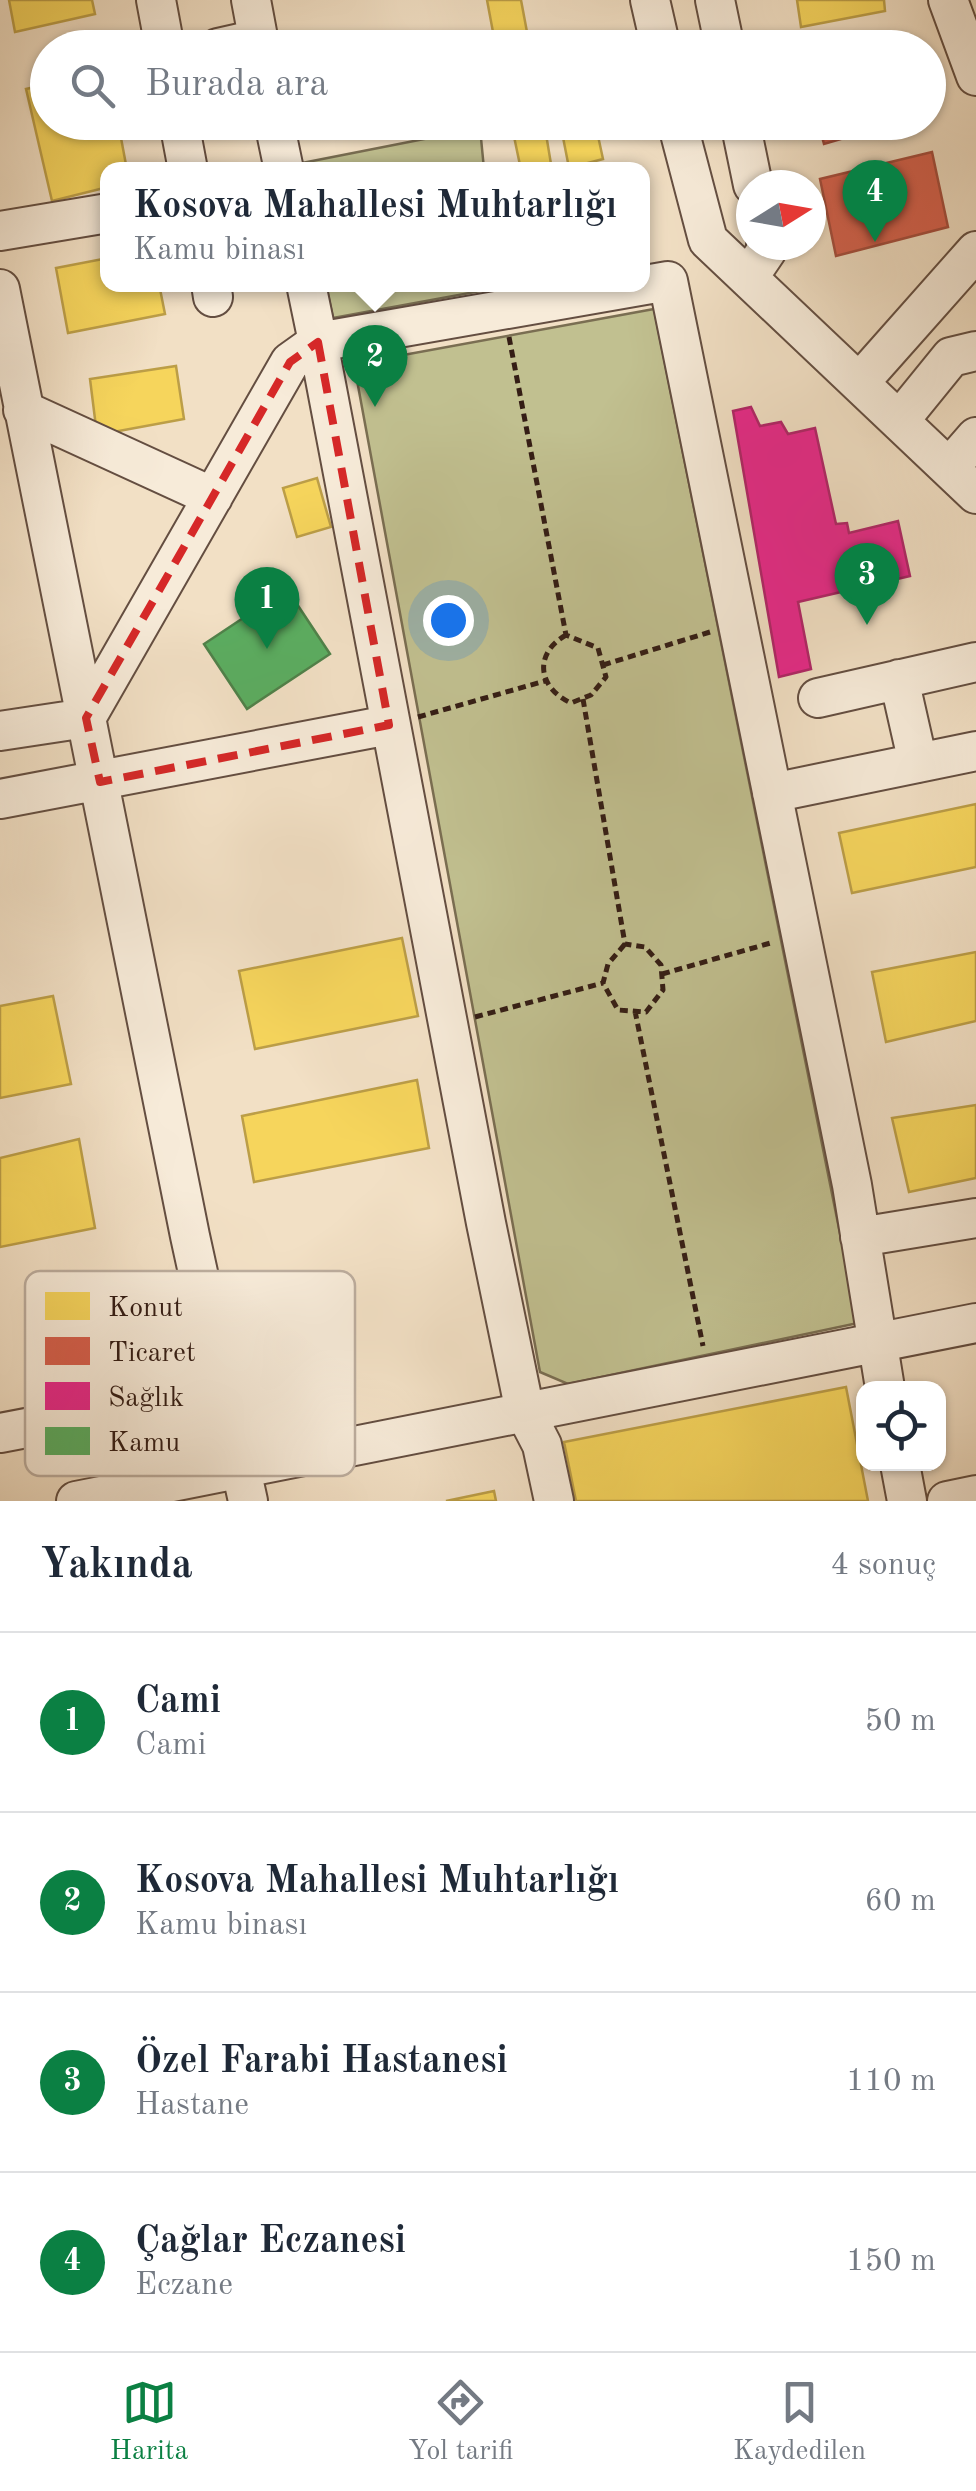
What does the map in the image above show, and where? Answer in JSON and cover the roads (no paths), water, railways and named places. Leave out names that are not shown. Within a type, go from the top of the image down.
[{"type":"street","points":[[156,0],[162,30]]},
{"type":"street","points":[[250,0],[256,30]]},
{"type":"street","points":[[650,0],[657,30]]},
{"type":"street","points":[[715,0],[721,30]]},
{"type":"street","points":[[948,0],[974,65]]},
{"type":"street","points":[[682,140],[708,240],[962,481],[976,436]]},
{"type":"street","points":[[744,140],[750,170]]},
{"type":"street","points":[[0,231],[100,215]]},
{"type":"street","points":[[650,283],[668,280],[708,240]]},
{"type":"street","points":[[859,383],[976,251]]},
{"type":"street","points":[[748,278],[760,260]]},
{"type":"street","points":[[668,280],[801,935],[884,1381]]},
{"type":"street","points":[[0,289],[198,1271]]},
{"type":"street","points":[[308,292],[525,1412],[542,1445],[554,1501]]},
{"type":"street","points":[[86,718],[290,362],[318,342],[602,292]]},
{"type":"street","points":[[899,421],[951,356],[976,351]]},
{"type":"street","points":[[23,410],[213,497]]},
{"type":"street","points":[[818,698],[976,662]]},
{"type":"street","points":[[899,679],[918,763]]},
{"type":"street","points":[[0,731],[86,718]]},
{"type":"street","points":[[0,799],[389,725]]},
{"type":"street","points":[[772,793],[976,751]]},
{"type":"street","points":[[860,1237],[976,1218]]},
{"type":"street","points":[[355,1456],[525,1412],[976,1323]]},
{"type":"street","points":[[0,1433],[25,1428]]},
{"type":"street","points":[[901,1471],[907,1501]]},
{"type":"street","points":[[76,1501],[245,1484],[276,1476]]},
{"type":"street","points":[[947,1501],[976,1495]]},
{"type":"place","name":"Çağlar Eczanesi","points":[[875,242]]},
{"type":"place","name":"Kosova Mahallesi Muhtarlığı","points":[[375,407]]},
{"type":"place","name":"Özel Farabi Hastanesi","points":[[867,625]]},
{"type":"place","name":"Cami","points":[[267,649]]}]
